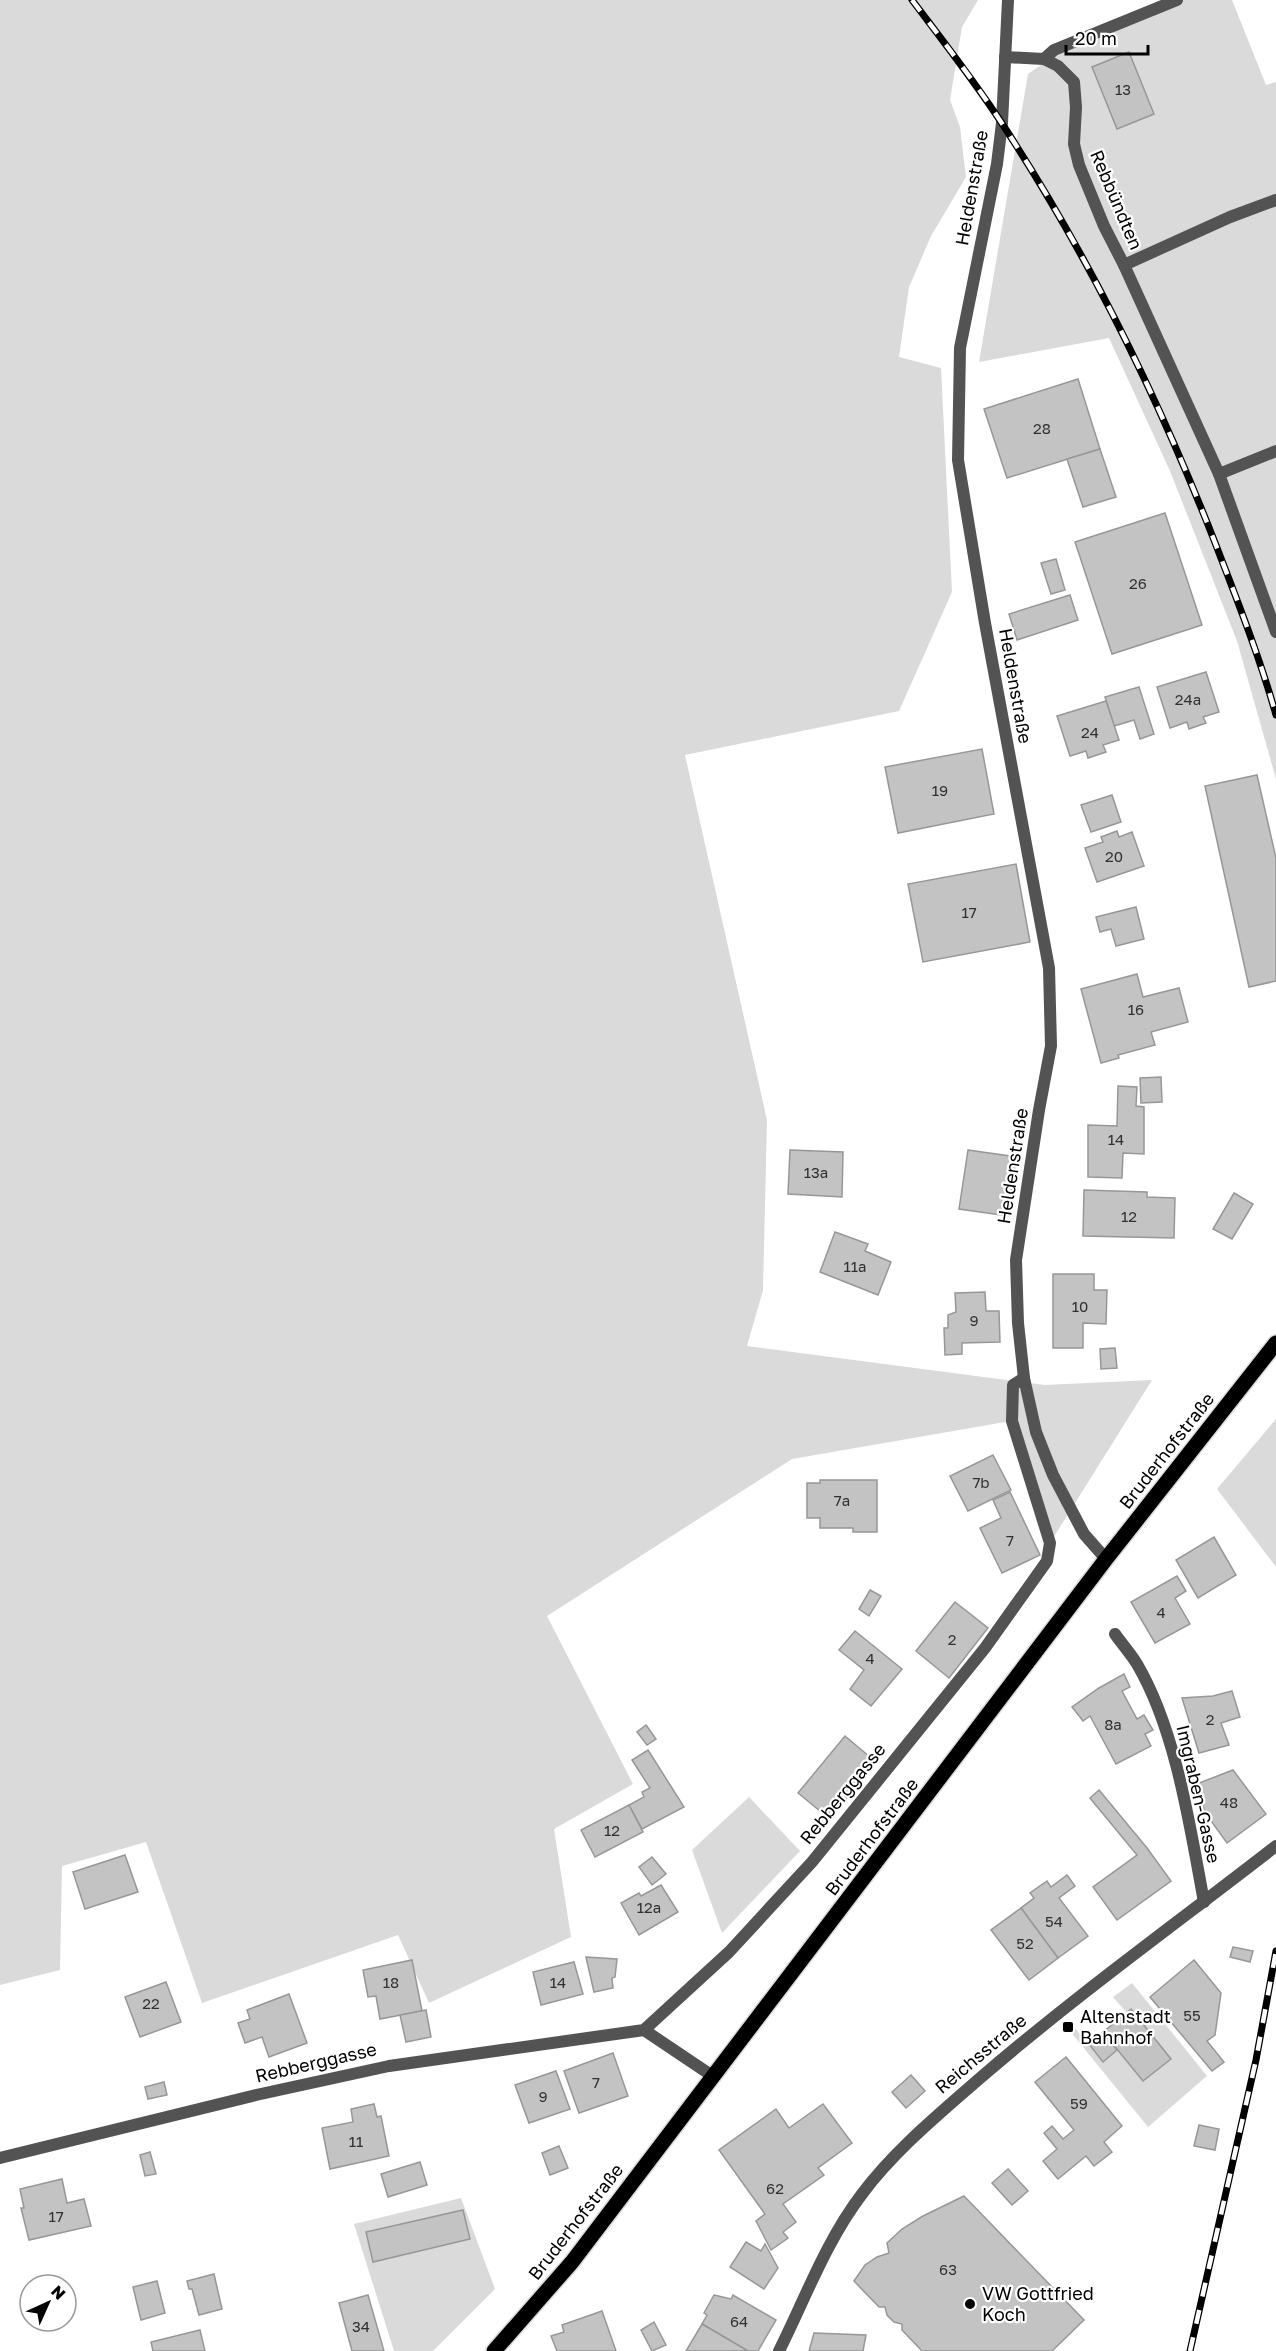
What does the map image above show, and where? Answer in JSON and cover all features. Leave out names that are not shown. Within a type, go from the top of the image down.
[{"type":"main road","name":"Bruderhofstraße","points":[[494,2351],[572,2262],[1106,1559],[1276,1343]]},
{"type":"street","name":"Heldenstraße","points":[[1008,0],[1002,123],[997,164],[960,348],[957,460],[1049,968],[1051,1046],[1016,1260],[1018,1323],[1024,1378],[1036,1432],[1053,1475],[1084,1533],[1106,1559]]},
{"type":"street","points":[[1005,57],[1044,59],[1054,50],[1177,0]]},
{"type":"street","name":"Rebbündten","points":[[1044,59],[1058,66],[1074,82],[1076,107],[1074,144],[1079,165],[1104,226],[1219,474],[1276,632]]},
{"type":"street","name":"Rebbündten","points":[[1124,265],[1230,217],[1276,200]]},
{"type":"street","points":[[1219,474],[1276,451]]},
{"type":"street","name":"Rebberggasse","points":[[0,2158],[256,2095],[389,2066],[644,2030],[729,1952],[812,1862],[985,1648],[1047,1561],[1050,1543],[1012,1421],[1013,1385],[1024,1378]]},
{"type":"street","name":"Imgraben-Gasse","points":[[1115,1635],[1137,1664],[1161,1717],[1183,1793],[1204,1902]]},
{"type":"street","name":"Reichsstraße","points":[[779,2351],[839,2229],[862,2194],[897,2154],[938,2115],[1070,2003],[1276,1846]]},
{"type":"street","points":[[644,2030],[714,2077]]},
{"type":"shaded area","points":[[0,0],[978,0],[962,27],[950,100],[960,127],[966,177],[931,236],[909,287],[899,357],[941,368],[952,592],[899,711],[685,755],[767,1120],[763,1290],[747,1346],[1045,1385],[1152,1380],[1050,1543],[1011,1421],[792,1459],[547,1616],[633,1784],[554,1829],[571,1937],[429,2003],[398,1935],[202,2003],[146,1842],[62,1866],[60,1970],[0,1985]]},
{"type":"shaded area","points":[[1177,0],[1232,0],[1266,85],[1276,82],[1276,779],[1237,641],[1170,471],[1109,338],[979,362],[1028,74],[1073,43]]},
{"type":"shaded area","points":[[1276,1419],[1276,1567],[1217,1489]]},
{"type":"shaded area","points":[[749,1797],[800,1851],[722,1933],[692,1850]]},
{"type":"shaded area","points":[[1132,1983],[1207,2076],[1148,2127],[1070,2031],[1076,2029],[1103,2062],[1117,2050],[1143,2081],[1171,2059],[1131,2009],[1127,2013],[1113,1997]]},
{"type":"shaded area","points":[[461,2198],[495,2289],[433,2351],[394,2351],[354,2224]]},
{"type":"building","points":[[1129,52],[1154,114],[1117,129],[1092,67]]},
{"type":"building","points":[[1078,379],[1100,449],[1007,478],[984,409]]},
{"type":"building","points":[[1100,449],[1116,497],[1083,507],[1067,459]]},
{"type":"building","points":[[1165,513],[1202,625],[1112,654],[1075,542]]},
{"type":"building","points":[[1056,559],[1065,590],[1051,594],[1041,563]]},
{"type":"building","points":[[1070,595],[1078,620],[1017,640],[1009,614]]},
{"type":"building","points":[[1206,672],[1219,712],[1203,717],[1206,723],[1189,729],[1187,722],[1170,728],[1157,687]]},
{"type":"building","points":[[1139,687],[1154,734],[1140,739],[1134,720],[1114,726],[1105,697]]},
{"type":"building","points":[[1106,701],[1119,740],[1103,745],[1106,752],[1088,758],[1086,751],[1070,756],[1057,716]]},
{"type":"building","points":[[982,749],[994,814],[898,833],[885,767]]},
{"type":"building","points":[[1257,775],[1276,858],[1276,981],[1249,987],[1205,786]]},
{"type":"building","points":[[1112,795],[1121,822],[1091,832],[1081,805]]},
{"type":"building","points":[[1117,831],[1119,837],[1132,832],[1144,866],[1097,882],[1085,848],[1103,842],[1101,837]]},
{"type":"building","points":[[1016,864],[1030,942],[923,962],[908,884]]},
{"type":"building","points":[[1136,907],[1144,939],[1116,946],[1111,929],[1100,932],[1096,917]]},
{"type":"building","points":[[1137,974],[1143,997],[1179,988],[1188,1022],[1151,1032],[1155,1045],[1118,1055],[1119,1058],[1101,1063],[1081,989]]},
{"type":"building","points":[[1161,1077],[1162,1102],[1141,1103],[1140,1078]]},
{"type":"building","points":[[1118,1086],[1137,1087],[1136,1106],[1144,1107],[1144,1154],[1123,1153],[1122,1178],[1088,1177],[1088,1125],[1117,1126]]},
{"type":"building","points":[[790,1150],[843,1152],[842,1197],[788,1194]]},
{"type":"building","points":[[968,1150],[1017,1157],[1008,1216],[959,1209]]},
{"type":"building","points":[[1084,1190],[1147,1192],[1147,1197],[1175,1198],[1174,1238],[1083,1236]]},
{"type":"building","points":[[1234,1193],[1253,1204],[1232,1239],[1213,1229]]},
{"type":"building","points":[[835,1232],[868,1244],[865,1251],[891,1262],[878,1295],[820,1272]]},
{"type":"building","points":[[1053,1274],[1094,1274],[1094,1290],[1107,1290],[1106,1324],[1083,1323],[1083,1348],[1053,1348]]},
{"type":"building","points":[[985,1292],[986,1311],[999,1311],[1000,1342],[962,1343],[962,1354],[945,1355],[944,1328],[948,1328],[948,1315],[956,1312],[955,1293]]},
{"type":"building","points":[[1115,1348],[1117,1368],[1101,1369],[1100,1349]]},
{"type":"building","points":[[993,1455],[1011,1490],[968,1511],[950,1476]]},
{"type":"building","points":[[820,1480],[877,1480],[877,1532],[853,1532],[853,1528],[820,1528],[820,1518],[807,1518],[807,1483],[820,1483]]},
{"type":"building","points":[[1010,1492],[1040,1555],[1002,1573],[980,1528],[1001,1518],[993,1500]]},
{"type":"building","points":[[1214,1537],[1236,1575],[1198,1598],[1176,1560]]},
{"type":"building","points":[[1177,1576],[1186,1591],[1175,1598],[1190,1624],[1155,1643],[1131,1602]]},
{"type":"building","points":[[870,1590],[881,1596],[869,1616],[859,1609]]},
{"type":"building","points":[[955,1602],[988,1628],[949,1678],[916,1651]]},
{"type":"building","points":[[855,1631],[902,1669],[871,1706],[850,1689],[864,1670],[839,1650]]},
{"type":"building","points":[[1124,1674],[1130,1687],[1122,1691],[1137,1719],[1144,1715],[1153,1730],[1145,1734],[1151,1746],[1116,1764],[1090,1716],[1083,1721],[1072,1707]]},
{"type":"building","points":[[1232,1691],[1240,1717],[1221,1723],[1229,1745],[1199,1753],[1182,1698],[1213,1696]]},
{"type":"building","points":[[646,1725],[656,1739],[647,1745],[637,1732]]},
{"type":"building","points":[[845,1736],[876,1762],[841,1805],[838,1802],[826,1816],[798,1793]]},
{"type":"building","points":[[648,1750],[684,1807],[642,1829],[629,1805],[644,1797],[642,1792],[650,1788],[632,1760]]},
{"type":"building","points":[[1233,1770],[1266,1814],[1227,1843],[1206,1814],[1194,1785]]},
{"type":"building","points":[[1099,1790],[1171,1881],[1117,1920],[1093,1887],[1137,1855],[1090,1798]]},
{"type":"building","points":[[629,1805],[643,1832],[595,1857],[581,1830]]},
{"type":"building","points":[[125,1855],[138,1892],[85,1909],[73,1872]]},
{"type":"building","points":[[652,1857],[666,1874],[652,1885],[639,1867]]},
{"type":"building","points":[[1067,1875],[1075,1886],[1059,1898],[1088,1936],[1058,1958],[1021,1908],[1034,1898],[1030,1893],[1047,1881],[1051,1887]]},
{"type":"building","points":[[661,1885],[678,1912],[639,1935],[621,1903],[639,1893],[641,1896]]},
{"type":"building","points":[[1021,1908],[1058,1958],[1029,1980],[991,1930]]},
{"type":"building","points":[[1233,1947],[1253,1951],[1250,1962],[1230,1957]]},
{"type":"building","points":[[586,1957],[617,1959],[615,1977],[612,1978],[613,1988],[594,1992]]},
{"type":"building","points":[[412,1960],[422,2011],[380,2019],[376,1996],[368,1997],[363,1970]]},
{"type":"building","points":[[1194,1960],[1221,1993],[1215,2035],[1207,2041],[1224,2062],[1212,2071],[1150,1997]]},
{"type":"building","points":[[574,1962],[583,1994],[541,2005],[533,1972]]},
{"type":"building","points":[[166,1982],[181,2022],[140,2037],[125,1997]]},
{"type":"building","points":[[289,1994],[307,2043],[269,2057],[262,2037],[245,2043],[238,2023],[250,2019],[247,2010]]},
{"type":"building","points":[[1131,2009],[1171,2059],[1143,2081],[1103,2032]]},
{"type":"building","points":[[426,2010],[431,2037],[406,2042],[400,2015]]},
{"type":"building","points":[[1103,2032],[1117,2050],[1103,2062],[1088,2043]]},
{"type":"building","points":[[613,2053],[628,2096],[579,2113],[564,2071]]},
{"type":"building","points":[[1066,2057],[1122,2126],[1104,2142],[1112,2152],[1094,2166],[1086,2156],[1058,2179],[1043,2161],[1057,2149],[1044,2133],[1052,2126],[1063,2139],[1074,2130],[1035,2082]]},
{"type":"building","points":[[556,2071],[570,2109],[529,2123],[515,2085]]},
{"type":"building","points":[[911,2075],[925,2091],[906,2108],[892,2092]]},
{"type":"building","points":[[164,2082],[167,2095],[148,2099],[145,2087]]},
{"type":"building","points":[[374,2104],[377,2117],[381,2116],[389,2156],[330,2169],[322,2128],[353,2122],[351,2109]]},
{"type":"building","points":[[823,2104],[852,2143],[818,2168],[824,2175],[783,2204],[796,2222],[783,2232],[788,2238],[771,2250],[756,2221],[765,2214],[719,2150],[776,2109],[789,2128]]},
{"type":"building","points":[[1199,2125],[1219,2129],[1215,2150],[1194,2146]]},
{"type":"building","points":[[559,2146],[568,2168],[550,2175],[542,2153]]},
{"type":"building","points":[[150,2152],[156,2174],[145,2176],[140,2155]]},
{"type":"building","points":[[420,2162],[427,2185],[388,2197],[381,2174]]},
{"type":"building","points":[[1008,2169],[1028,2191],[1012,2205],[992,2183]]},
{"type":"building","points":[[62,2179],[67,2203],[84,2199],[91,2226],[29,2240],[21,2208],[24,2208],[20,2189]]},
{"type":"building","points":[[964,2196],[1084,2320],[1052,2351],[922,2351],[902,2330],[902,2324],[894,2322],[887,2315],[885,2307],[879,2307],[854,2281],[865,2265],[889,2253],[887,2243],[902,2229]]},
{"type":"building","points":[[463,2210],[470,2239],[373,2262],[366,2232]]},
{"type":"building","points":[[746,2242],[761,2251],[765,2244],[778,2268],[764,2289],[730,2267]]},
{"type":"building","points":[[214,2274],[222,2309],[199,2315],[192,2289],[189,2289],[187,2281]]},
{"type":"building","points":[[157,2281],[165,2313],[141,2320],[133,2287]]},
{"type":"building","points":[[368,2295],[384,2351],[352,2351],[339,2303]]},
{"type":"building","points":[[714,2295],[731,2299],[733,2295],[776,2320],[758,2351],[748,2351],[702,2324],[707,2315],[704,2313]]},
{"type":"building","points":[[602,2311],[616,2351],[557,2351],[551,2336],[564,2332],[562,2325]]},
{"type":"building","points":[[654,2322],[666,2345],[652,2351],[641,2330]]},
{"type":"building","points":[[702,2324],[748,2351],[686,2351]]},
{"type":"building","points":[[200,2330],[205,2351],[153,2351],[151,2342]]},
{"type":"building","points":[[814,2333],[866,2335],[863,2351],[809,2351]]},
{"type":"railway","points":[[912,0],[1003,125],[1064,224],[1119,327],[1169,432],[1214,540],[1255,648],[1276,715]]},
{"type":"railway","points":[[1190,2351],[1256,2060],[1276,1951]]},
{"type":"place","name":"Altenstadt Bahnhof","points":[[1068,2027]]},
{"type":"place","name":"VW Gottfried Koch","points":[[970,2304]]}]
